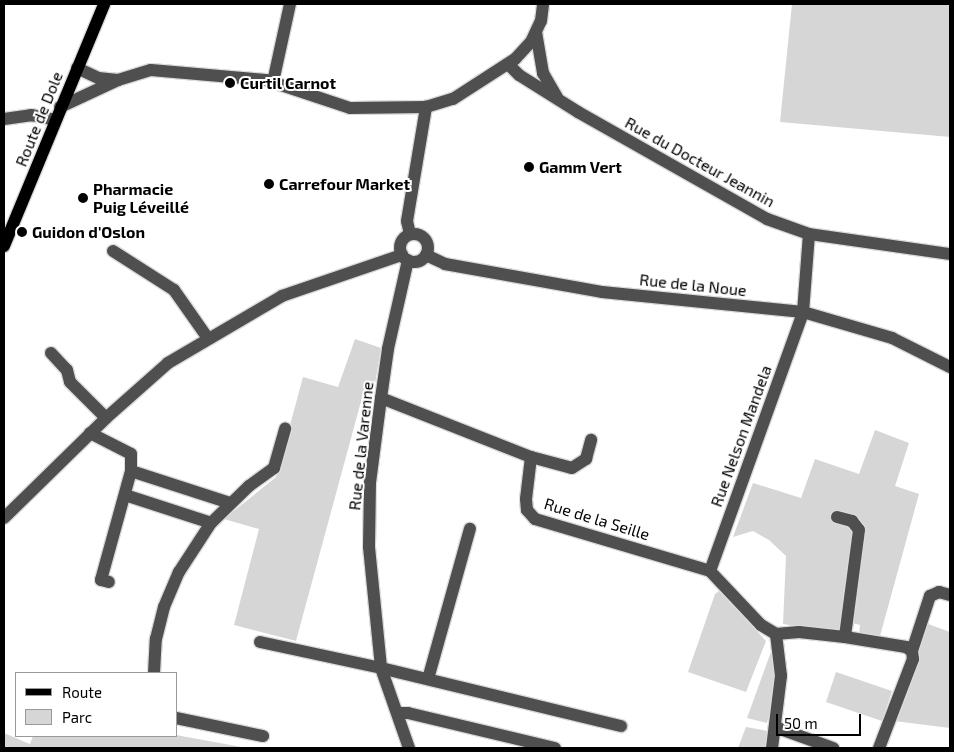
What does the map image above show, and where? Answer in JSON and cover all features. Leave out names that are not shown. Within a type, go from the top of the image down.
[{"type":"main road","name":"Route de Dole","points":[[4,246],[104,4]]},
{"type":"street","points":[[273,82],[290,4]]},
{"type":"street","points":[[4,119],[58,114],[118,80],[151,70],[230,74],[273,82],[350,108],[426,107],[452,99],[508,64],[531,42],[536,32],[543,4]]},
{"type":"street","name":"Rue du Docteur Jeannin","points":[[536,32],[543,73],[559,99]]},
{"type":"street","name":"Rue du Docteur Jeannin","points":[[508,64],[519,75],[755,213],[809,234],[950,254]]},
{"type":"street","points":[[77,68],[98,78],[118,80]]},
{"type":"street","points":[[410,234],[406,221],[426,107]]},
{"type":"street","points":[[4,518],[90,433],[168,363],[207,338],[282,296],[405,258],[416,261],[426,255],[425,239],[410,234]]},
{"type":"street","points":[[405,258],[401,242],[410,234]]},
{"type":"street","name":"Rue Nelson Mandela","points":[[710,571],[803,312],[809,234]]},
{"type":"street","points":[[113,251],[174,290],[207,338]]},
{"type":"street","name":"Rue de la Noue","points":[[426,255],[445,264],[602,292],[803,312],[892,338],[950,367]]},
{"type":"street","name":"Rue de la Varenne","points":[[405,258],[388,349],[370,483],[369,547],[381,668],[409,748]]},
{"type":"street","points":[[51,353],[67,370],[70,382],[106,418]]},
{"type":"street","points":[[381,398],[531,457],[572,468],[586,459],[591,440]]},
{"type":"street","points":[[154,672],[156,639],[164,607],[178,572],[210,523],[230,503],[274,468],[285,429]]},
{"type":"street","points":[[90,433],[131,454],[132,472],[101,580],[109,582]]},
{"type":"street","name":"Rue de la Seille","points":[[531,457],[526,498],[527,510],[535,519],[710,571]]},
{"type":"street","points":[[132,472],[230,503]]},
{"type":"street","points":[[125,495],[210,523]]},
{"type":"street","points":[[837,517],[852,521],[860,530],[845,637]]},
{"type":"street","points":[[428,679],[470,529]]},
{"type":"street","points":[[710,571],[761,625],[776,634],[799,632],[845,637],[906,647],[912,652]]},
{"type":"street","points":[[879,748],[913,659],[912,652],[930,596],[939,592],[950,595]]},
{"type":"street","points":[[772,748],[782,664],[776,634]]},
{"type":"street","points":[[260,642],[381,668],[621,726]]},
{"type":"street","points":[[398,713],[408,713],[555,748]]},
{"type":"street","points":[[178,718],[263,736]]},
{"type":"street","points":[[775,727],[833,748]]},
{"type":"green space","points":[[792,4],[950,4],[950,137],[780,122]]},
{"type":"green space","points":[[355,339],[381,348],[373,396],[363,394],[296,641],[234,625],[259,529],[224,519],[276,477],[303,377],[338,387]]},
{"type":"green space","points":[[875,430],[909,443],[895,486],[919,494],[880,636],[859,634],[860,625],[852,623],[863,530],[847,523],[855,531],[839,632],[783,624],[786,556],[769,540],[753,531],[733,537],[753,483],[801,498],[815,459],[859,474]]},
{"type":"green space","points":[[719,591],[766,641],[746,692],[688,672],[715,594]]},
{"type":"green space","points":[[928,624],[950,632],[950,728],[894,721]]},
{"type":"green space","points":[[772,649],[777,687],[767,723],[747,718]]},
{"type":"green space","points":[[836,672],[892,691],[882,721],[826,702]]},
{"type":"green space","points":[[746,727],[768,731],[765,748],[738,748]]},
{"type":"green space","points":[[4,733],[30,744],[33,737],[178,737],[178,735],[247,748],[4,748]]},
{"type":"place","name":"Curtil Carnot","points":[[230,83]]},
{"type":"place","name":"Gamm Vert","points":[[529,167]]},
{"type":"place","name":"Carrefour Market","points":[[269,184]]},
{"type":"place","name":"Pharmacie Puig Léveillé","points":[[83,198]]},
{"type":"place","name":"Guidon d'Oslon","points":[[22,232]]}]
